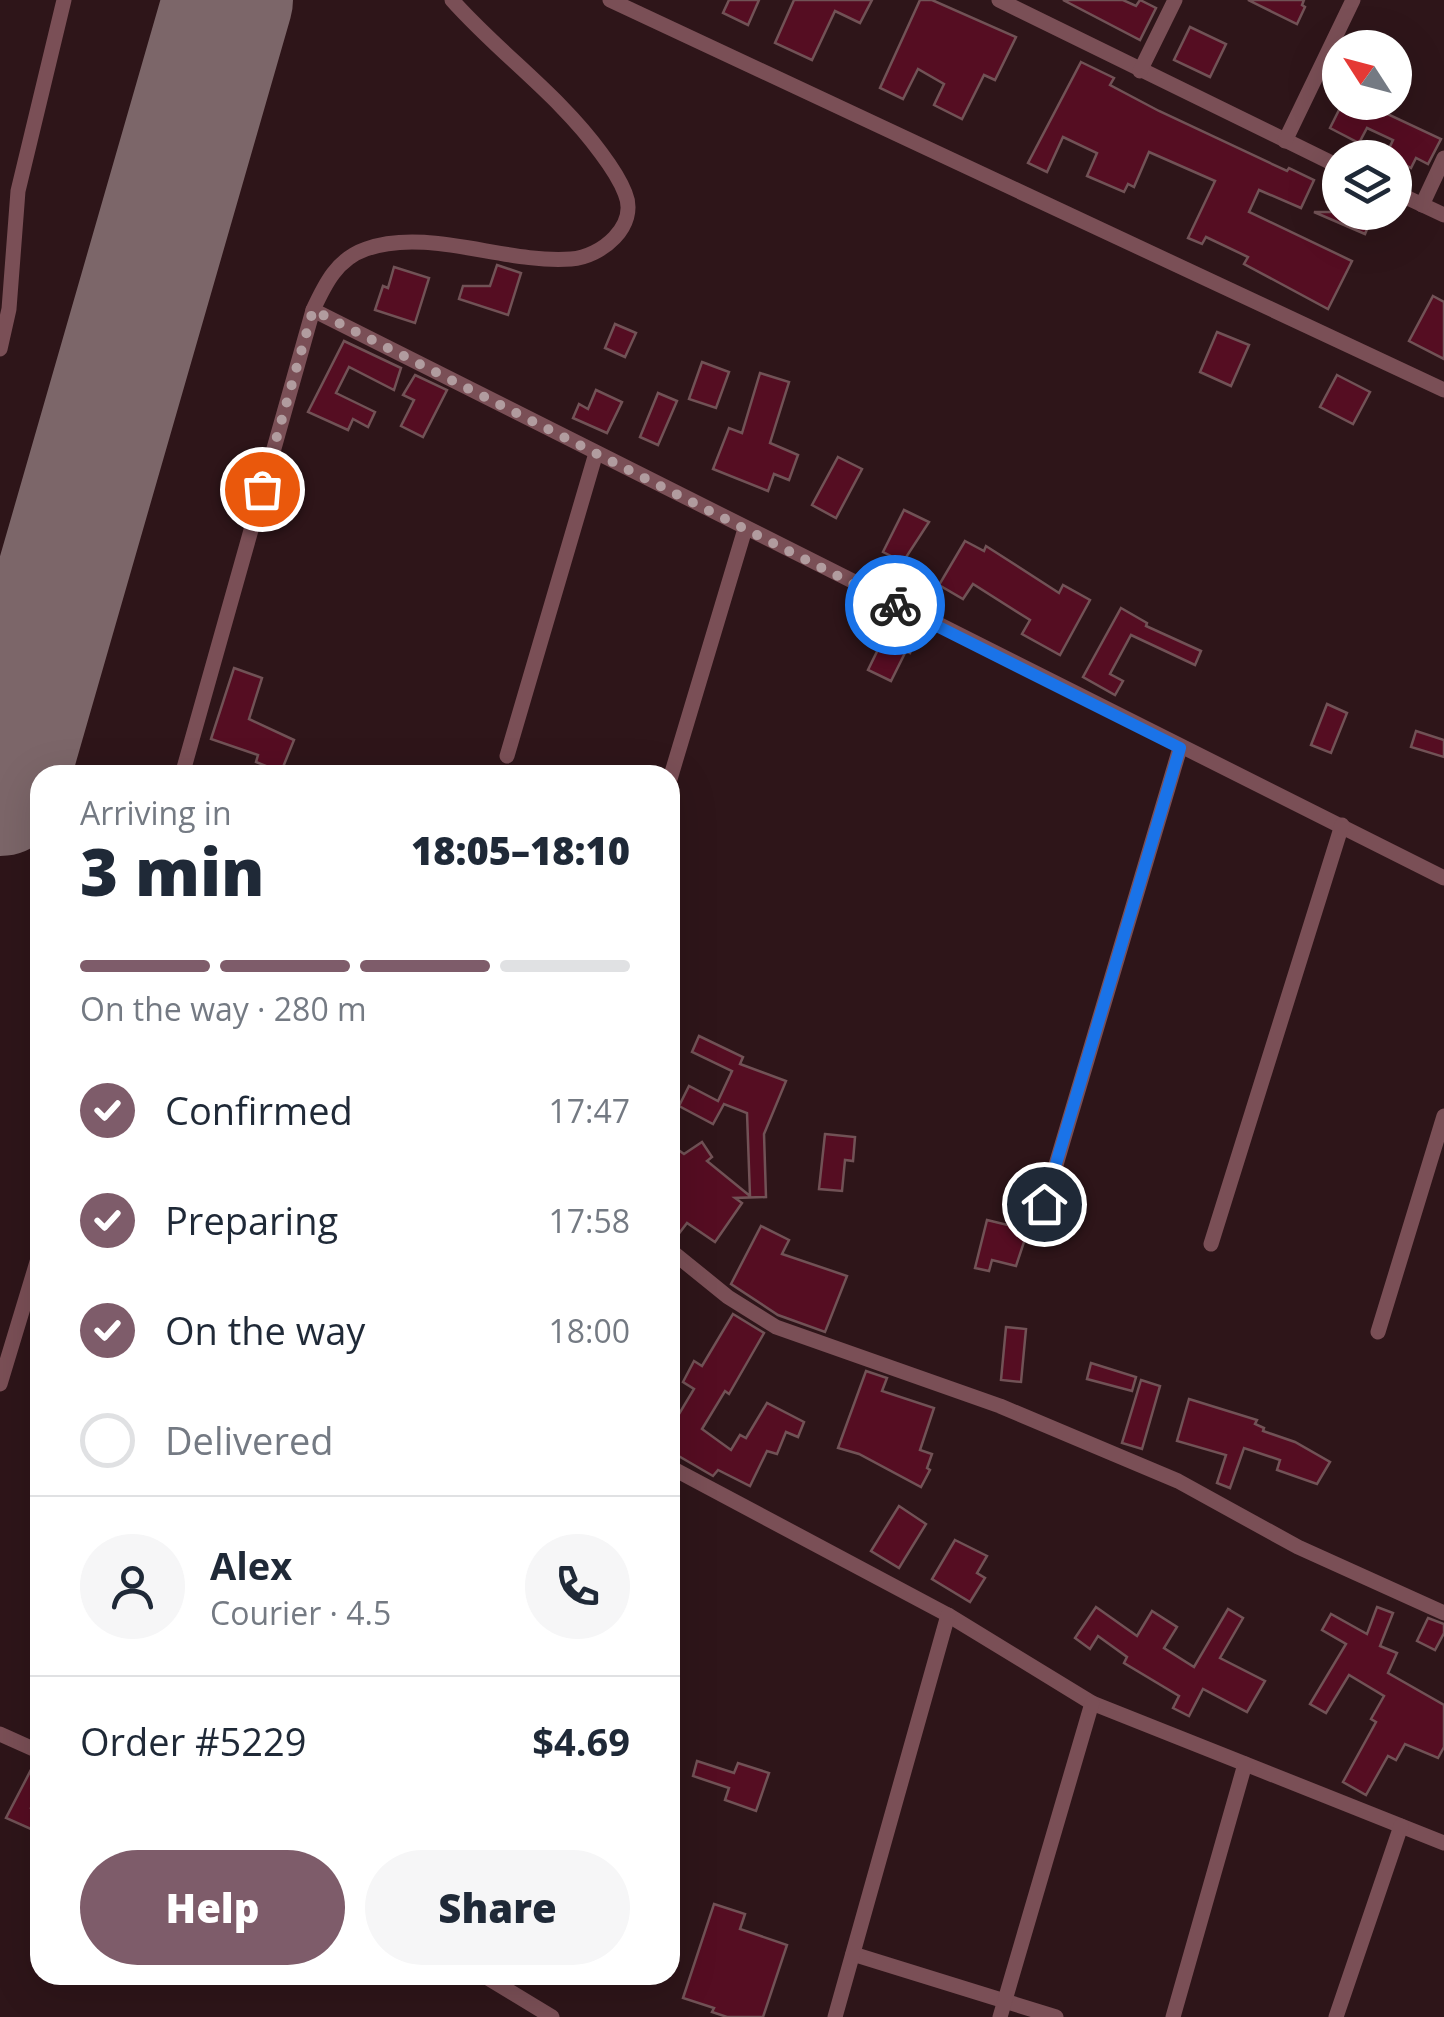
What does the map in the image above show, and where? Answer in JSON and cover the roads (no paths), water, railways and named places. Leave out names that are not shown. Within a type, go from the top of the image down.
[{"type":"street","points":[[0,349],[10,308],[18,191],[64,0]]},
{"type":"street","points":[[185,765],[313,310],[331,273],[362,250],[398,241],[572,259],[604,250],[625,225],[627,196],[603,155],[558,100],[508,57],[452,0]]},
{"type":"street","points":[[999,0],[1322,158]]},
{"type":"street","points":[[1140,71],[1175,0]]},
{"type":"street","points":[[1285,141],[1354,0]]},
{"type":"street","points":[[615,1],[1444,390]]},
{"type":"street","points":[[1422,204],[1444,158]]},
{"type":"street","points":[[1412,200],[1444,214]]},
{"type":"street","points":[[313,310],[1444,878]]},
{"type":"street","points":[[507,756],[596,453]]},
{"type":"street","points":[[674,765],[745,529]]},
{"type":"street","points":[[1044,1204],[1180,748]]},
{"type":"street","points":[[1211,1244],[1342,825]]},
{"type":"street","points":[[1378,1332],[1444,1116]]},
{"type":"street","points":[[680,1258],[728,1297],[776,1327],[1000,1406],[1178,1481],[1298,1547],[1444,1613]]},
{"type":"street","points":[[0,1384],[30,1285]]},
{"type":"street","points":[[680,1472],[948,1614],[1092,1704],[1444,1843]]},
{"type":"street","points":[[836,2017],[948,1614]]},
{"type":"street","points":[[1002,2010],[1092,1704]]},
{"type":"street","points":[[0,1734],[30,1748]]},
{"type":"street","points":[[1173,2017],[1245,1764]]},
{"type":"street","points":[[1336,2017],[1401,1826]]},
{"type":"street","points":[[854,1954],[1002,2010],[1056,2017]]},
{"type":"street","points":[[499,1985],[552,2017]]}]
